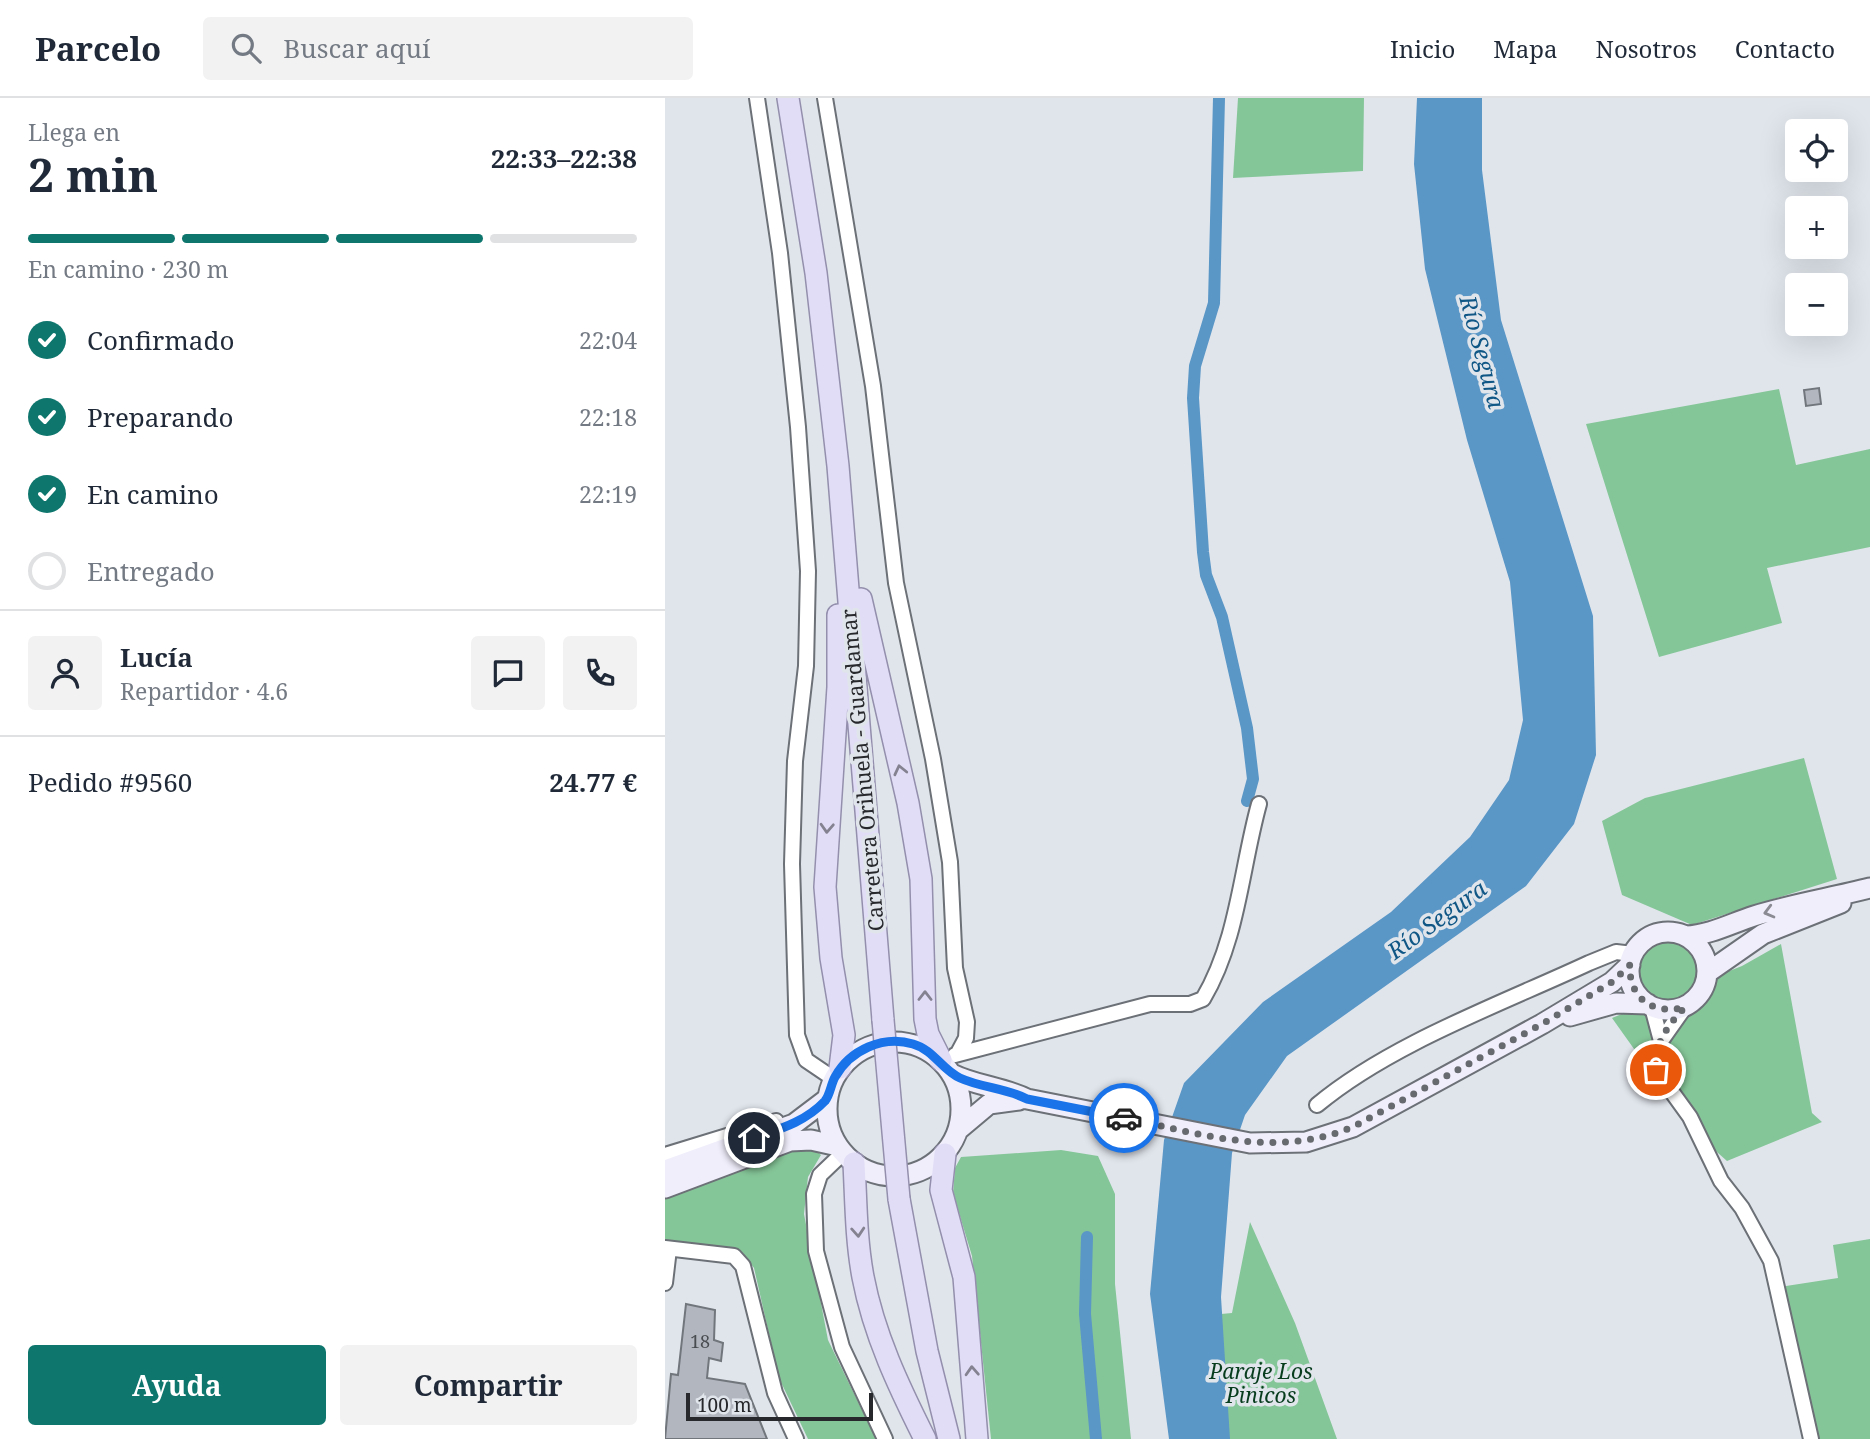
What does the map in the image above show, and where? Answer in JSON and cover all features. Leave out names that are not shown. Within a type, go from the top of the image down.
[{"type":"main road","name":"Carretera Orihuela - Guardamar","points":[[788,98],[816,273],[838,466],[899,1199],[925,1339],[949,1439]]},
{"type":"main road","points":[[838,466],[838,687],[825,887],[831,958],[844,1035],[837,1073],[827,1099],[830,1131],[845,1154],[870,1308],[882,1346],[925,1439]]},
{"type":"main road","points":[[838,466],[865,618],[915,841],[924,909],[925,1019],[928,1034],[949,1063],[959,1091],[961,1111],[958,1130],[945,1154],[941,1190],[964,1277],[977,1439]]},
{"type":"main road","points":[[837,1073],[865,1048],[889,1042],[913,1044],[949,1063],[973,1083],[1015,1093],[1027,1099],[1250,1143],[1283,1145],[1330,1136],[1353,1127],[1542,1024],[1612,982],[1631,960],[1639,945],[1654,934],[1671,932],[1698,936],[1755,916],[1837,893],[1865,890]]},
{"type":"main road","points":[[1707,973],[1763,934],[1838,904],[1865,890]]},
{"type":"main road","points":[[1542,1024],[1616,1003],[1663,1010],[1685,1007],[1701,993],[1707,973],[1702,951],[1686,936]]},
{"type":"main road","points":[[1631,960],[1635,992],[1650,1006]]},
{"type":"main road","points":[[665,1170],[794,1124],[827,1099]]},
{"type":"main road","points":[[958,1130],[989,1104],[1027,1099]]},
{"type":"main road","points":[[665,1188],[790,1141],[811,1140],[845,1154],[877,1174],[902,1176],[918,1172],[945,1154]]},
{"type":"street","points":[[757,98],[780,253],[808,571],[806,666],[795,761],[792,864],[797,1035],[806,1060],[837,1073]]},
{"type":"street","points":[[825,98],[871,375],[896,583],[933,759],[950,862],[955,968],[967,1022],[966,1038],[949,1063]]},
{"type":"street","points":[[949,1063],[1150,1004],[1191,1004],[1203,999],[1229,941],[1247,846],[1259,804]]},
{"type":"street","points":[[1317,1105],[1342,1084],[1379,1061],[1589,963],[1616,952],[1631,960]]},
{"type":"street","points":[[1650,1006],[1661,1041]]},
{"type":"street","points":[[1685,1007],[1661,1041],[1654,1062],[1661,1082],[1690,1117],[1721,1181],[1742,1208],[1771,1261],[1811,1439]]},
{"type":"street","points":[[665,1155],[812,1112]]},
{"type":"street","points":[[845,1154],[820,1175],[814,1194],[816,1251],[842,1347],[885,1439]]},
{"type":"street","points":[[665,1283],[667,1249],[733,1256],[743,1266],[775,1393],[796,1439]]},
{"type":"green space","points":[[1238,98],[1364,98],[1363,171],[1233,178]]},
{"type":"green space","points":[[1779,389],[1796,465],[1870,449],[1870,547],[1767,568],[1782,623],[1659,657],[1586,424]]},
{"type":"green space","points":[[1804,758],[1837,879],[1692,925],[1622,895],[1602,821],[1645,798]]},
{"type":"green space","points":[[1667,940],[1682,946],[1693,955],[1698,968],[1696,984],[1742,966],[1781,944],[1812,1113],[1822,1122],[1727,1161],[1691,1129],[1612,1018],[1656,1000],[1644,991],[1637,967],[1647,948]]},
{"type":"green space","points":[[814,1148],[821,1155],[808,1177],[804,1214],[828,1340],[876,1439],[808,1439],[779,1378],[754,1268],[743,1253],[733,1249],[665,1241],[665,1195],[794,1150]]},
{"type":"green space","points":[[1061,1150],[1098,1156],[1115,1194],[1115,1284],[1131,1439],[991,1439],[972,1256],[953,1193],[955,1168],[961,1157]]},
{"type":"green space","name":"Paraje Los Pinicos","points":[[1250,1222],[1295,1323],[1337,1439],[1215,1439],[1210,1315],[1232,1313]]},
{"type":"green space","points":[[1870,1239],[1870,1439],[1804,1439],[1778,1313],[1786,1286],[1838,1278],[1833,1245]]},
{"type":"water","name":"Río Segura","points":[[1417,98],[1482,98],[1482,170],[1501,320],[1593,616],[1596,755],[1574,824],[1526,886],[1287,1056],[1245,1115],[1232,1153],[1221,1297],[1230,1439],[1169,1439],[1150,1294],[1164,1140],[1184,1083],[1263,1002],[1391,912],[1470,837],[1509,780],[1523,720],[1510,582],[1467,440],[1425,269],[1414,164]]},
{"type":"building","points":[[1819,388],[1821,404],[1806,406],[1804,390]]},
{"type":"building","points":[[686,1304],[715,1310],[714,1340],[723,1343],[721,1361],[709,1358],[707,1378],[745,1384],[767,1439],[665,1439],[671,1374],[678,1375]]},
{"type":"waterway","points":[[1219,98],[1214,303],[1195,366],[1193,398],[1206,575],[1222,617],[1247,728],[1253,779],[1247,801]]},
{"type":"waterway","points":[[1087,1237],[1085,1314],[1096,1439]]},
{"type":"way so far","points":[[1124,1118],[1250,1143],[1283,1145],[1330,1136],[1353,1127],[1542,1024],[1556,1013],[1612,982],[1630,965],[1631,983],[1640,999],[1663,1010],[1685,1007],[1668,1027],[1655,1054],[1656,1070]]},
{"type":"route","points":[[754,1138],[794,1124],[812,1112],[827,1099],[840,1068],[852,1056],[865,1048],[897,1041],[928,1051],[961,1079],[1015,1093],[1027,1099],[1124,1118]]}]
